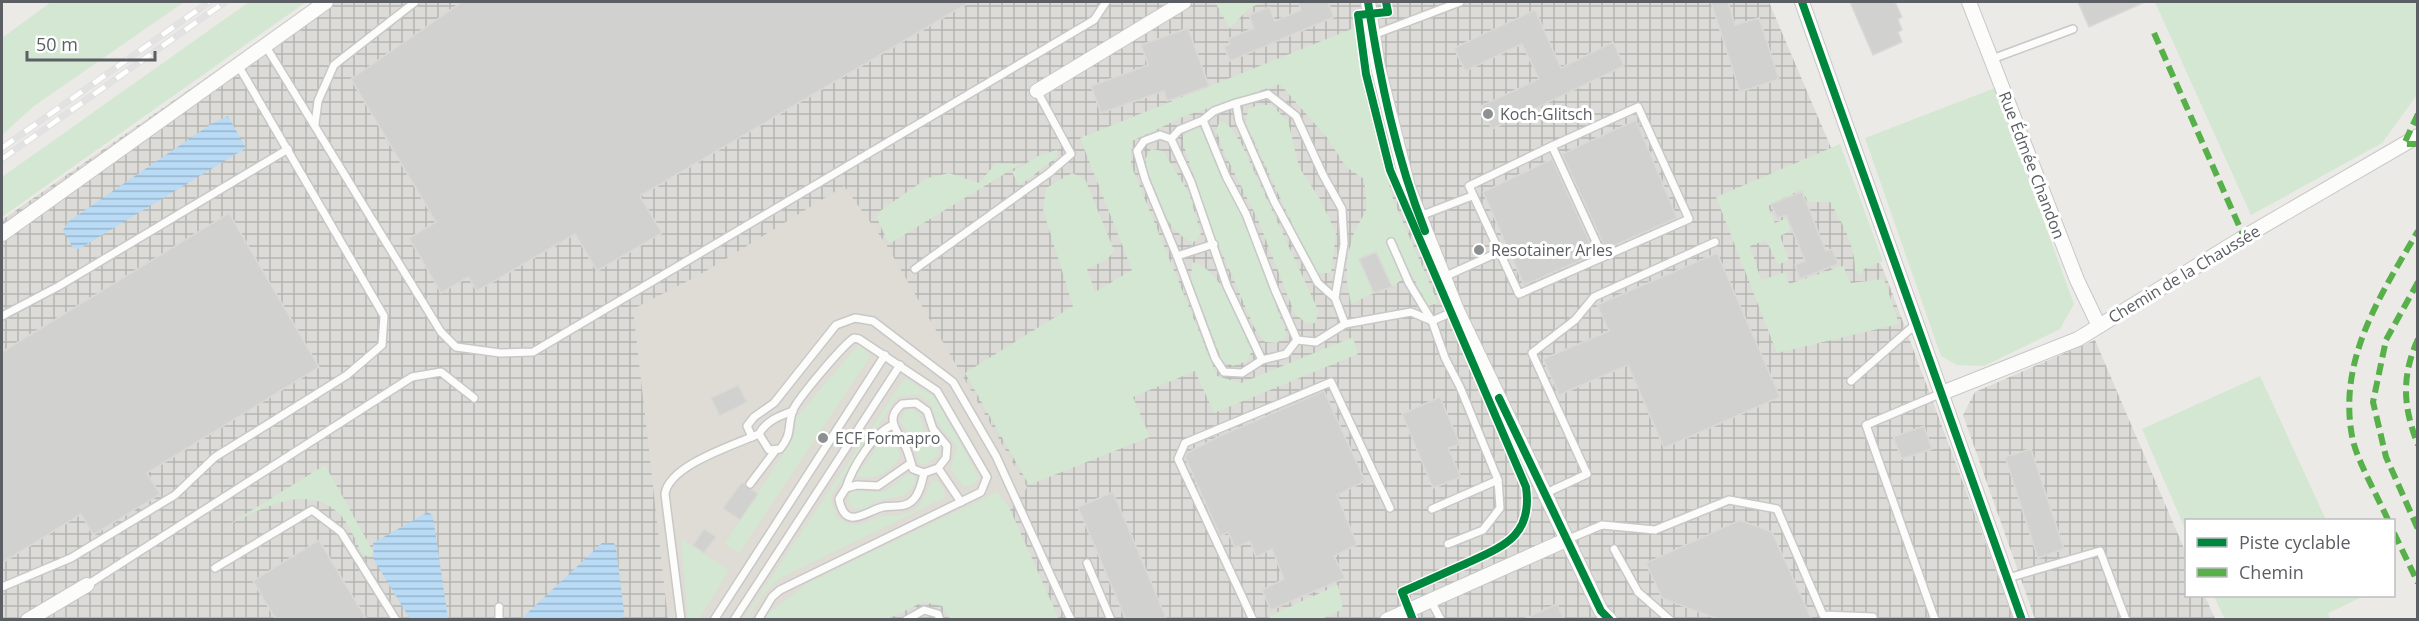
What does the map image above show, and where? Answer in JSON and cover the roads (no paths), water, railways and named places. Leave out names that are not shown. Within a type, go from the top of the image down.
[{"type":"street","points":[[2,234],[326,2]]},
{"type":"street","points":[[1037,91],[1184,2]]},
{"type":"street","points":[[1368,2],[1378,67],[1405,176],[1420,216],[1457,310],[1601,611],[1610,620]]},
{"type":"street","points":[[1802,2],[2022,620]]},
{"type":"street","name":"Rue Édmée Chandon","points":[[1970,2],[2077,280],[2099,326]]},
{"type":"street","name":"Chemin de la Chaussée","points":[[1942,393],[2078,339],[2244,237],[2418,136]]},
{"type":"street","points":[[1387,620],[1566,540]]},
{"type":"street","points":[[28,620],[87,585]]},
{"type":"lane","points":[[315,124],[321,92],[334,65],[415,2]]},
{"type":"lane","points":[[266,45],[441,332],[456,347],[500,352],[533,352],[1094,20],[1106,2]]},
{"type":"lane","points":[[1373,35],[1460,2]]},
{"type":"lane","points":[[1992,59],[2073,28]]},
{"type":"lane","points":[[2,587],[71,558],[176,495],[215,457],[347,375],[382,345],[384,315],[238,64]]},
{"type":"lane","points":[[915,269],[1049,173],[1071,154],[1037,91]]},
{"type":"lane","points":[[1171,139],[1179,130],[1203,120],[1214,111],[1268,94],[1296,116],[1323,175],[1342,209],[1344,244],[1335,298]]},
{"type":"lane","points":[[1236,103],[1239,121],[1279,210],[1318,283],[1335,298],[1345,324]]},
{"type":"lane","points":[[1638,107],[1689,219],[1518,294],[1469,186],[1552,146],[1638,107]]},
{"type":"lane","points":[[1203,120],[1226,176],[1246,214],[1275,290],[1297,339]]},
{"type":"lane","points":[[1262,360],[1227,286],[1191,182],[1171,139],[1160,135],[1144,141],[1137,151],[1148,188],[1177,256],[1215,358],[1224,372],[1242,373],[1262,360],[1286,354],[1297,339]]},
{"type":"lane","points":[[1552,146],[1603,257]]},
{"type":"lane","points":[[2,316],[59,286],[288,149]]},
{"type":"lane","points":[[1420,216],[1472,196]]},
{"type":"lane","points":[[1391,242],[1409,283],[1432,321],[1445,358],[1460,387],[1498,480],[1500,508],[1484,530],[1448,544]]},
{"type":"lane","points":[[1544,494],[1587,474],[1532,353],[1575,320],[1594,297],[1715,242]]},
{"type":"lane","points":[[1177,256],[1214,244]]},
{"type":"lane","points":[[1444,277],[1499,252]]},
{"type":"lane","points":[[1297,339],[1316,342],[1345,324],[1411,312],[1432,321],[1457,310]]},
{"type":"lane","points":[[775,451],[764,446],[747,426],[754,417],[774,403],[836,325],[855,318],[873,321],[953,382],[1001,466],[1071,620]]},
{"type":"lane","points":[[1851,381],[1917,323]]},
{"type":"lane","points":[[681,620],[666,486],[680,470],[755,436],[763,427],[793,411],[849,341],[859,339],[900,365],[942,397],[985,472],[986,482],[981,492],[780,590],[758,620]]},
{"type":"lane","points":[[714,620],[885,355]]},
{"type":"lane","points":[[734,620],[900,365]]},
{"type":"lane","points":[[87,585],[412,377],[441,372],[474,398]]},
{"type":"lane","points":[[1254,620],[1178,459],[1185,443],[1331,382],[1390,508]]},
{"type":"lane","points":[[1935,620],[1866,425],[1942,393]]},
{"type":"lane","points":[[910,402],[923,407],[933,429],[947,446],[946,458],[938,468],[924,473],[916,471],[906,447],[892,425],[893,416],[902,404],[910,402]]},
{"type":"lane","points":[[750,484],[775,451],[785,444],[791,433],[793,411]]},
{"type":"lane","points":[[892,425],[882,430],[840,494],[840,503],[847,514],[859,518],[883,507],[909,503],[918,493],[924,473]]},
{"type":"lane","points":[[846,488],[857,485],[878,486],[911,463]]},
{"type":"lane","points":[[938,468],[961,502]]},
{"type":"lane","points":[[1432,509],[1498,480]]},
{"type":"lane","points":[[1566,540],[1602,525],[1655,530],[1729,500],[1776,509],[1823,615],[1873,617]]},
{"type":"lane","points":[[215,568],[312,510],[341,532],[396,620]]},
{"type":"lane","points":[[1614,549],[1638,592],[1670,620]]},
{"type":"lane","points":[[2008,578],[2100,551],[2126,620]]},
{"type":"lane","points":[[1087,563],[1111,620]]},
{"type":"lane","points":[[1430,599],[1441,620]]},
{"type":"lane","points":[[499,607],[499,620]]},
{"type":"lane","points":[[906,620],[924,610],[938,614],[940,620]]},
{"type":"water","points":[[228,116],[246,148],[79,249],[73,248],[63,230],[69,221],[211,124]]},
{"type":"water","points":[[428,512],[433,516],[448,619],[410,619],[374,560],[373,543]]},
{"type":"water","points":[[602,543],[614,543],[616,547],[624,612],[622,619],[521,619]]},
{"type":"railway","points":[[2,148],[209,2]]},
{"type":"railway","points":[[2,159],[225,2]]},
{"type":"place","name":"Koch-Glitsch","points":[[1488,114]]},
{"type":"place","name":"Resotainer Arles","points":[[1479,250]]},
{"type":"place","name":"ECF Formapro","points":[[823,438]]}]
